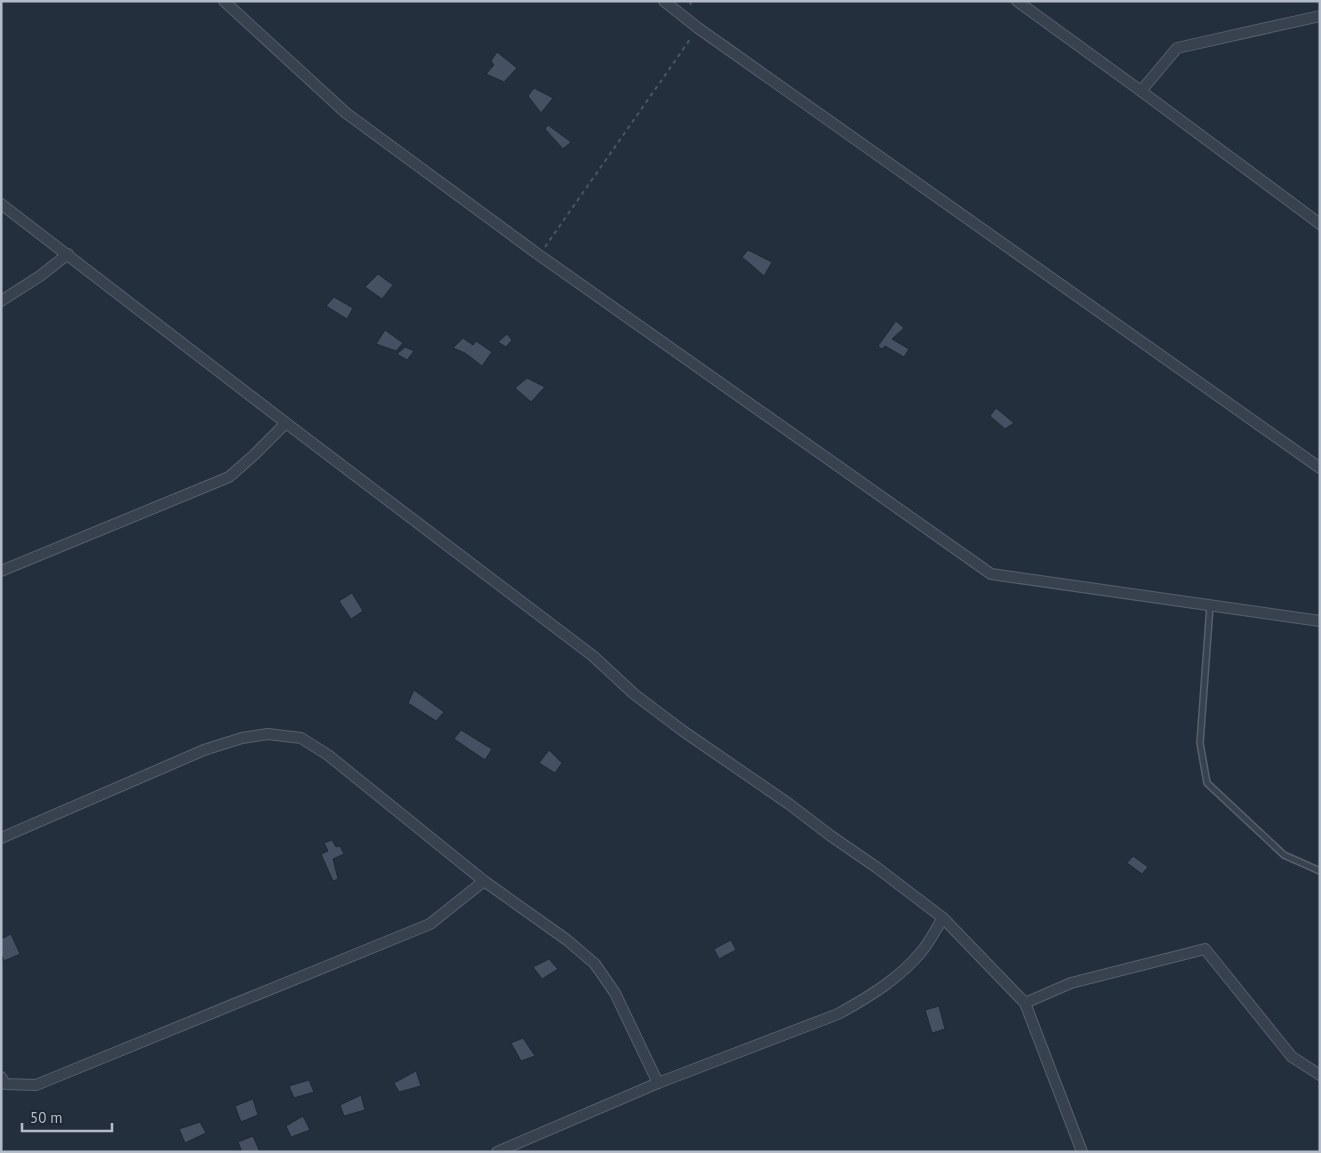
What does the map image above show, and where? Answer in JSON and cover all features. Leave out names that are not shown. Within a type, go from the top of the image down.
[{"type":"street","points":[[224,1],[346,113],[539,255],[991,574],[1320,621]]},
{"type":"street","points":[[664,1],[698,28],[1320,468]]},
{"type":"street","points":[[1017,1],[1320,224]]},
{"type":"street","points":[[1141,91],[1177,48],[1320,16]]},
{"type":"street","points":[[1,204],[593,656],[634,694],[683,731],[876,867],[943,918],[1025,1003],[1082,1152]]},
{"type":"street","points":[[1,301],[40,276],[68,254]]},
{"type":"street","points":[[1,571],[229,477],[286,423]]},
{"type":"street","points":[[1,838],[204,750],[242,738],[268,734],[301,738],[328,755],[484,881],[567,940],[595,964],[615,993],[658,1083]]},
{"type":"street","points":[[1,1077],[5,1084],[36,1085],[430,924],[484,881]]},
{"type":"street","points":[[497,1152],[658,1083],[814,1024],[865,999],[905,969],[923,950],[943,918]]},
{"type":"street","points":[[1025,1003],[1071,983],[1206,949],[1292,1057],[1320,1075]]},
{"type":"lane","points":[[1210,606],[1200,743],[1207,783],[1284,855],[1320,871]]},
{"type":"path","points":[[539,255],[698,28],[690,1]]},
{"type":"building","points":[[497,52],[517,68],[504,82],[486,74],[494,65],[491,61]]},
{"type":"building","points":[[534,88],[553,98],[541,113],[528,96]]},
{"type":"building","points":[[548,125],[571,142],[563,149],[545,129]]},
{"type":"building","points":[[748,250],[772,262],[764,276],[742,257]]},
{"type":"building","points":[[378,274],[393,285],[382,299],[365,287]]},
{"type":"building","points":[[334,297],[353,308],[347,319],[326,306]]},
{"type":"building","points":[[896,321],[904,328],[892,339],[909,349],[904,357],[885,346],[882,349],[878,346]]},
{"type":"building","points":[[385,330],[403,343],[396,351],[376,344]]},
{"type":"building","points":[[507,334],[512,340],[506,347],[498,342]]},
{"type":"building","points":[[463,338],[473,345],[476,341],[492,352],[482,366],[465,353],[453,348]]},
{"type":"building","points":[[405,347],[414,351],[407,360],[397,354]]},
{"type":"building","points":[[527,378],[545,387],[531,402],[515,388]]},
{"type":"building","points":[[996,408],[1014,423],[1005,429],[990,416]]},
{"type":"building","points":[[352,593],[363,611],[351,619],[339,601]]},
{"type":"building","points":[[414,690],[444,712],[436,721],[408,703]]},
{"type":"building","points":[[461,730],[492,749],[485,760],[454,739]]},
{"type":"building","points":[[549,750],[562,763],[555,773],[539,763]]},
{"type":"building","points":[[332,840],[336,847],[340,846],[344,854],[333,859],[338,879],[333,881],[321,854],[328,851],[324,843]]},
{"type":"building","points":[[1133,856],[1148,867],[1142,874],[1127,863]]},
{"type":"building","points":[[11,934],[20,954],[4,961],[1,953],[1,939]]},
{"type":"building","points":[[731,940],[736,950],[719,959],[714,949]]},
{"type":"building","points":[[549,959],[558,969],[542,979],[533,967]]},
{"type":"building","points":[[939,1006],[945,1029],[932,1033],[925,1010]]},
{"type":"building","points":[[523,1038],[535,1056],[521,1061],[511,1043]]},
{"type":"building","points":[[416,1071],[421,1086],[399,1092],[394,1083]]},
{"type":"building","points":[[309,1080],[314,1092],[294,1098],[289,1086]]},
{"type":"building","points":[[361,1095],[365,1110],[344,1116],[340,1105]]},
{"type":"building","points":[[253,1099],[258,1115],[241,1122],[235,1106]]},
{"type":"building","points":[[303,1116],[310,1130],[291,1137],[286,1126]]},
{"type":"building","points":[[200,1122],[206,1133],[185,1143],[179,1129]]},
{"type":"building","points":[[253,1136],[260,1152],[242,1152],[238,1142]]}]
